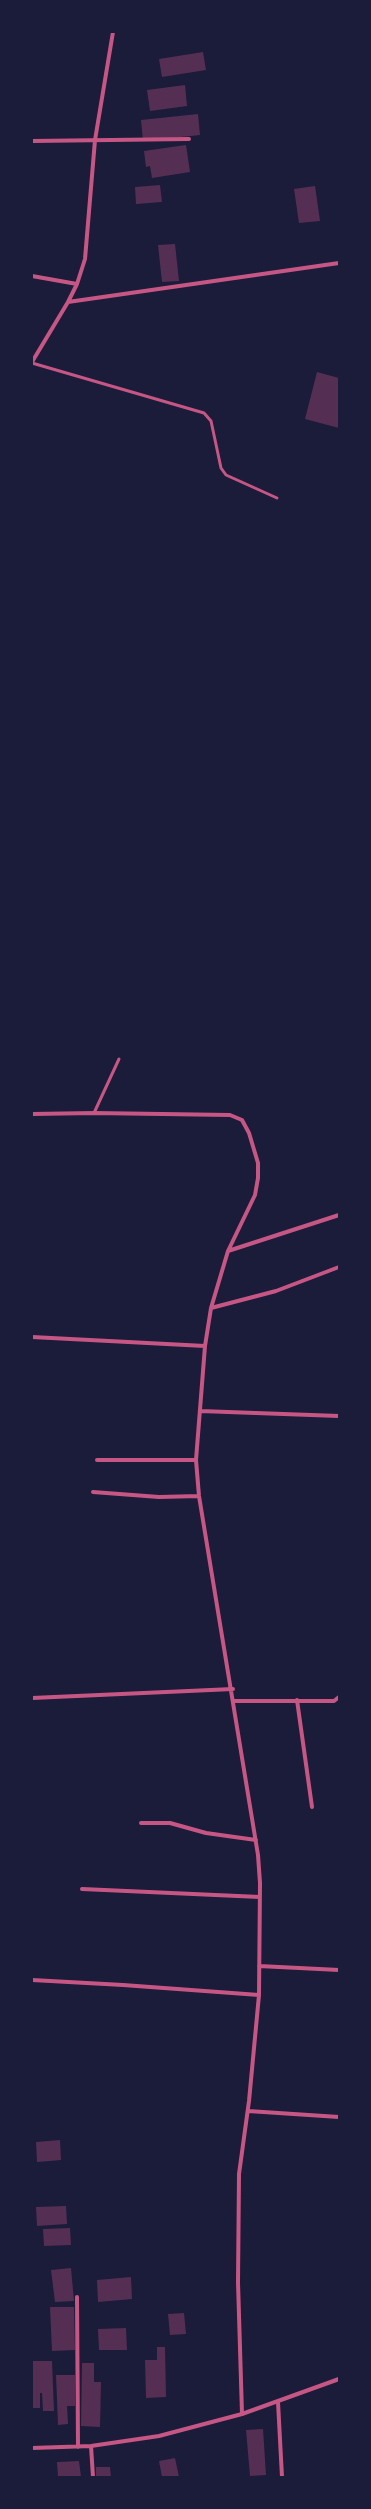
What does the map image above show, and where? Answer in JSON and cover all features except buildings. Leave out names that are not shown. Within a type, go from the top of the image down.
[{"type":"street","points":[[32,362],[68,302],[77,284],[85,258],[89,229],[95,140],[113,32]]},
{"type":"street","points":[[32,141],[189,139]]},
{"type":"street","points":[[68,302],[339,263]]},
{"type":"street","points":[[32,276],[77,284]]},
{"type":"street","points":[[32,1114],[94,1112],[230,1115],[242,1120],[254,1147],[258,1178],[255,1194],[228,1251],[211,1308],[205,1346],[196,1460],[200,1496],[233,1689],[256,1840],[260,1897],[259,1996],[248,2111],[239,2174],[238,2225],[242,2414]]},
{"type":"street","points":[[228,1251],[339,1215]]},
{"type":"street","points":[[211,1308],[276,1291],[339,1267]]},
{"type":"street","points":[[32,1337],[205,1346]]},
{"type":"street","points":[[200,1411],[339,1416]]},
{"type":"street","points":[[97,1460],[196,1460]]},
{"type":"street","points":[[93,1492],[159,1497],[200,1496]]},
{"type":"street","points":[[32,1698],[233,1689]]},
{"type":"street","points":[[234,1700],[334,1701],[339,1697]]},
{"type":"street","points":[[297,1700],[312,1807]]},
{"type":"street","points":[[141,1823],[170,1823],[206,1833],[256,1840]]},
{"type":"street","points":[[82,1888],[260,1897]]},
{"type":"street","points":[[259,1966],[339,1970]]},
{"type":"street","points":[[32,1980],[123,1985],[259,1996]]},
{"type":"street","points":[[248,2111],[339,2118]]},
{"type":"street","points":[[77,2297],[78,2447]]},
{"type":"street","points":[[32,2448],[91,2446],[159,2436],[242,2414],[278,2402],[339,2378]]},
{"type":"street","points":[[278,2402],[282,2477]]},
{"type":"street","points":[[91,2446],[93,2477]]},
{"type":"lane","points":[[32,362],[204,413],[211,422],[221,468],[226,475],[276,498]]},
{"type":"lane","points":[[94,1112],[119,1059]]}]
